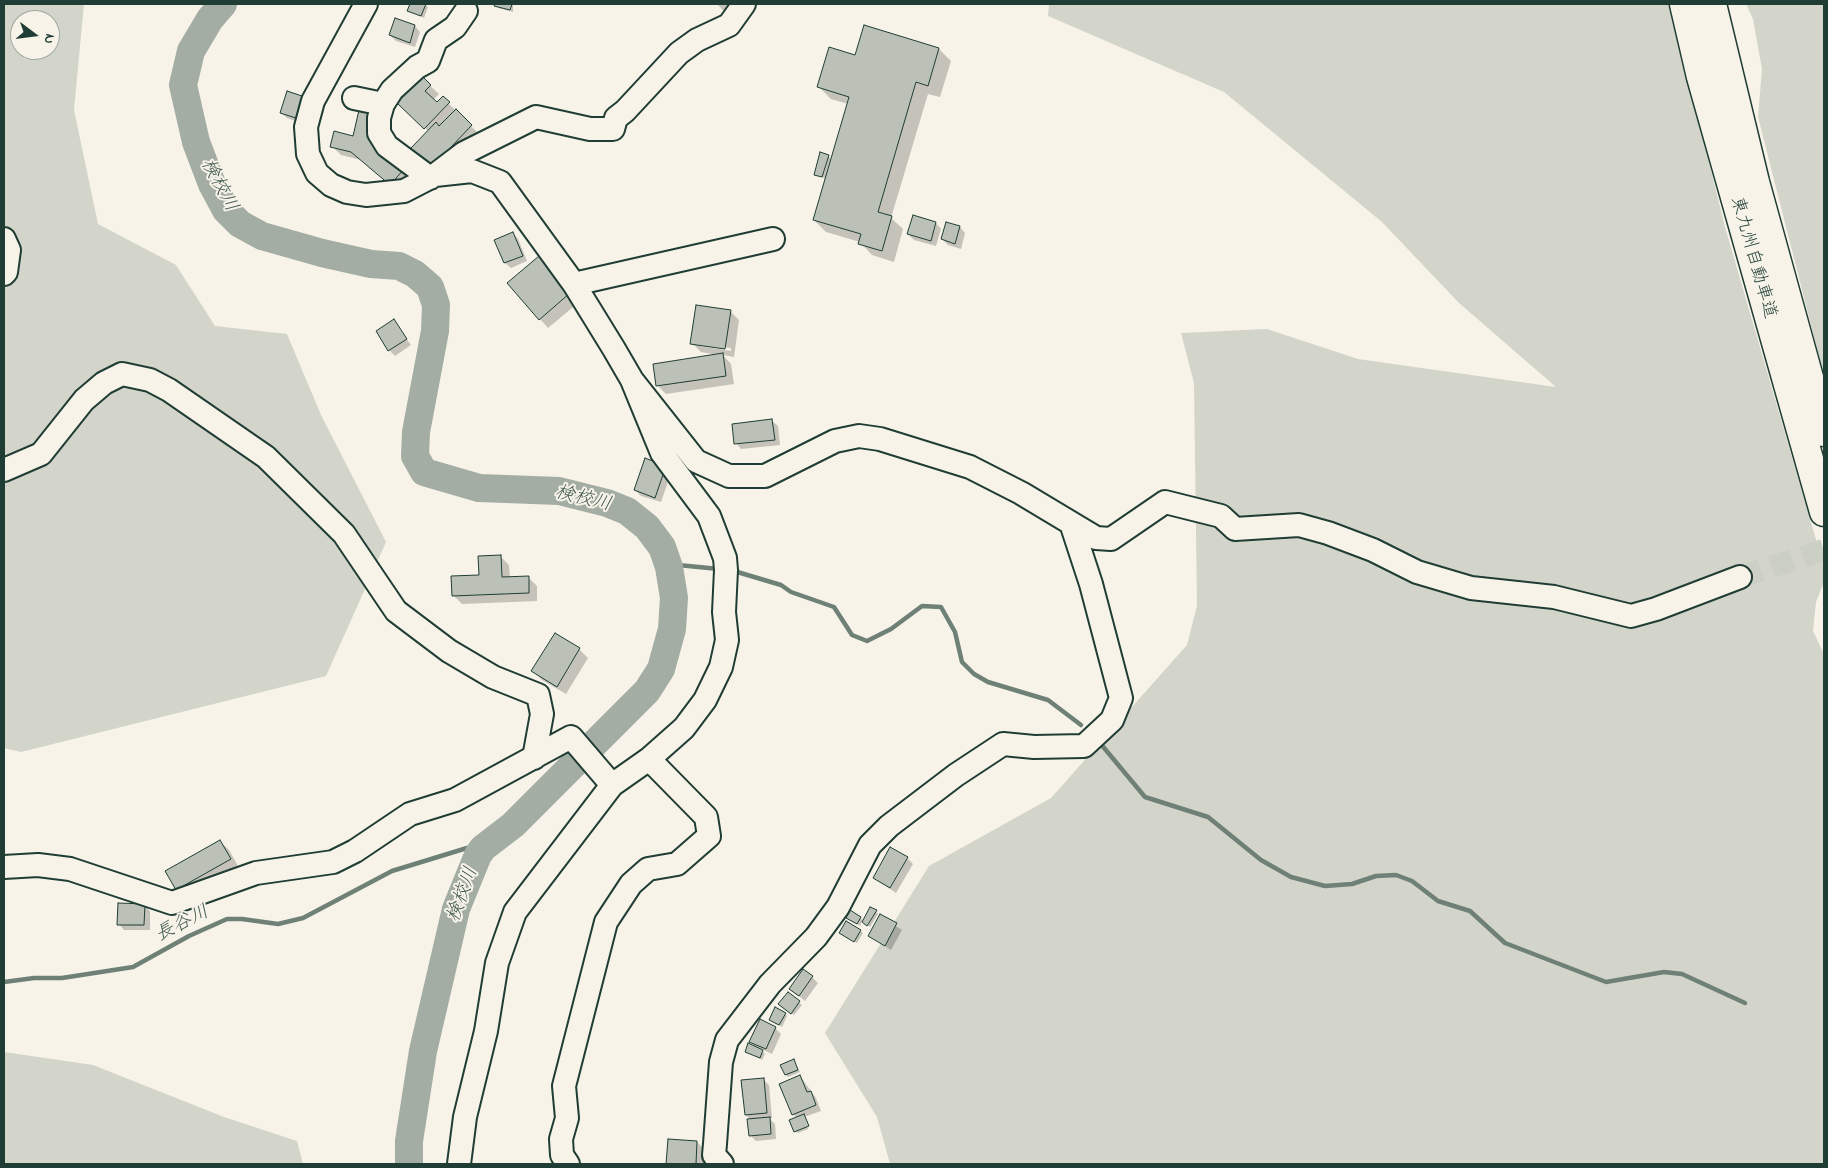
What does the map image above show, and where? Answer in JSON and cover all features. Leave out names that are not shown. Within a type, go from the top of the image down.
[{"type":"highway","name":"東九州自動車道","points":[[1684,4],[1701,77],[1824,512]]},
{"type":"highway","name":"東九州自動車道","points":[[1712,4],[1755,182],[1824,432]]},
{"type":"street","points":[[366,4],[313,101],[306,127],[308,154],[317,173],[331,185],[347,192],[366,195],[404,191],[432,177],[464,153],[536,117],[590,130],[613,129],[616,118],[625,111],[679,53],[696,40],[729,25],[744,4]]},
{"type":"street","points":[[466,11],[455,27],[436,40],[428,61],[417,67],[392,90],[382,104],[379,118],[379,133],[387,146],[432,177],[472,171],[500,182],[574,284],[632,380],[696,462],[729,476],[765,476],[835,441],[859,436],[880,439],[970,467],[1021,493],[1096,538],[1112,540],[1165,502],[1221,516],[1235,529],[1299,525],[1328,533],[1373,550],[1417,572],[1471,588],[1554,597],[1631,616],[1656,609],[1740,577]]},
{"type":"street","points":[[354,98],[382,104]]},
{"type":"street","points":[[4,239],[9,250],[6,272],[4,274]]},
{"type":"street","points":[[574,284],[773,239]]},
{"type":"street","points":[[4,470],[41,454],[84,400],[104,383],[122,374],[150,380],[169,390],[266,457],[344,534],[396,611],[449,651],[493,677],[538,695],[542,714],[534,758]]},
{"type":"street","points":[[459,1164],[464,1117],[486,1031],[497,963],[515,912],[605,778],[649,759],[684,728],[705,700],[721,667],[727,640],[724,612],[725,558],[709,516],[662,453],[632,380]]},
{"type":"street","points":[[722,1164],[714,1155],[721,1062],[727,1040],[770,984],[816,937],[838,907],[870,845],[889,826],[956,775],[1003,744],[1034,747],[1084,746],[1112,720],[1121,698],[1091,584],[1071,523]]},
{"type":"street","points":[[4,867],[38,865],[70,869],[172,903],[256,873],[333,862],[355,851],[410,814],[455,800],[571,737],[605,778]]},
{"type":"street","points":[[568,1164],[562,1155],[567,1118],[564,1086],[606,922],[631,884],[648,868],[677,864],[709,836],[706,817],[649,759]]},
{"type":"shaded area","points":[[4,4],[84,4],[74,110],[98,224],[176,265],[215,326],[287,334],[321,415],[386,542],[326,676],[21,752],[4,748]]},
{"type":"shaded area","points":[[1049,4],[1670,4],[1725,227],[1824,567],[1824,582],[1816,602],[1813,631],[1824,654],[1824,1164],[890,1164],[877,1117],[825,1033],[929,866],[1051,798],[1187,645],[1197,606],[1194,383],[1181,333],[1267,329],[1358,359],[1556,387],[1459,303],[1382,222],[1224,92],[1048,16]]},
{"type":"shaded area","points":[[1746,4],[1824,4],[1824,376],[1758,117],[1762,69],[1753,19]]},
{"type":"shaded area","points":[[4,1052],[93,1065],[224,1117],[297,1141],[303,1164],[4,1164]]},
{"type":"building","points":[[410,4],[426,4],[421,16],[407,11]]},
{"type":"building","points":[[495,4],[512,4],[510,10],[494,6]]},
{"type":"building","points":[[395,18],[415,25],[410,43],[389,35]]},
{"type":"building","points":[[864,25],[939,48],[928,86],[916,82],[878,212],[892,216],[882,251],[858,244],[861,234],[813,220],[849,97],[817,87],[829,47],[855,55]]},
{"type":"building","points":[[422,76],[431,85],[425,91],[437,102],[443,96],[450,102],[424,129],[397,103]]},
{"type":"building","points":[[287,91],[302,96],[296,118],[280,113]]},
{"type":"building","points":[[456,109],[472,125],[431,168],[411,148],[436,122],[439,126]]},
{"type":"building","points":[[359,110],[376,114],[405,168],[390,185],[351,152],[330,147],[334,131],[353,136]]},
{"type":"building","points":[[820,152],[829,155],[822,177],[814,175]]},
{"type":"building","points":[[913,215],[936,222],[931,241],[907,234]]},
{"type":"building","points":[[946,222],[960,226],[955,244],[941,239]]},
{"type":"building","points":[[513,232],[523,256],[504,263],[494,240]]},
{"type":"building","points":[[539,256],[570,293],[539,320],[507,283]]},
{"type":"building","points":[[696,305],[731,310],[725,349],[690,344]]},
{"type":"building","points":[[394,319],[407,339],[388,351],[376,331]]},
{"type":"building","points":[[723,353],[726,376],[656,386],[653,364]]},
{"type":"building","points":[[772,419],[775,440],[734,444],[732,424]]},
{"type":"building","points":[[645,458],[666,466],[655,498],[634,490]]},
{"type":"building","points":[[501,555],[502,577],[529,576],[529,593],[452,596],[451,576],[479,575],[478,556]]},
{"type":"building","points":[[555,633],[580,648],[557,687],[531,671]]},
{"type":"building","points":[[220,840],[231,859],[176,890],[165,871]]},
{"type":"building","points":[[890,847],[908,857],[890,888],[873,878]]},
{"type":"building","points":[[118,903],[145,904],[144,925],[117,925]]},
{"type":"building","points":[[870,907],[877,910],[867,926],[862,922]]},
{"type":"building","points":[[850,910],[861,917],[857,924],[846,918]]},
{"type":"building","points":[[880,914],[897,923],[885,946],[868,936]]},
{"type":"building","points":[[846,921],[861,930],[854,942],[839,933]]},
{"type":"building","points":[[803,969],[813,976],[799,996],[789,989]]},
{"type":"building","points":[[788,992],[800,1001],[791,1014],[778,1004]]},
{"type":"building","points":[[775,1007],[786,1013],[779,1025],[769,1020]]},
{"type":"building","points":[[760,1019],[776,1027],[766,1049],[749,1042]]},
{"type":"building","points":[[748,1043],[763,1050],[760,1058],[745,1052]]},
{"type":"building","points":[[794,1059],[798,1070],[785,1075],[780,1065]]},
{"type":"building","points":[[800,1075],[807,1092],[811,1091],[816,1105],[792,1115],[779,1084]]},
{"type":"building","points":[[764,1078],[767,1113],[745,1115],[741,1080]]},
{"type":"building","points":[[804,1114],[809,1126],[794,1132],[789,1120]]},
{"type":"building","points":[[770,1117],[771,1134],[749,1136],[747,1119]]},
{"type":"building","points":[[668,1139],[697,1141],[696,1164],[666,1164]]},
{"type":"waterway","name":"検校川","points":[[223,4],[210,19],[191,51],[183,85],[196,142],[212,184],[226,210],[240,224],[262,236],[322,253],[371,264],[399,266],[415,274],[430,287],[436,305],[435,331],[416,432],[415,456],[424,472],[479,488],[559,491],[607,503],[627,511],[647,527],[662,547],[669,567],[674,598],[672,629],[661,669],[647,691],[513,825],[483,848],[478,855],[456,909],[423,1051],[409,1141],[409,1164]]},
{"type":"waterway","points":[[669,567],[678,565],[719,569]]},
{"type":"waterway","points":[[734,571],[781,585],[791,592],[834,607],[852,635],[867,641],[891,629],[922,606],[941,607],[955,632],[962,662],[974,674],[988,682],[1048,700],[1081,725]]},
{"type":"waterway","points":[[1100,743],[1145,797],[1208,817],[1261,860],[1291,877],[1325,886],[1352,884],[1376,876],[1396,875],[1412,881],[1438,901],[1470,911],[1505,943],[1606,982],[1664,972],[1682,974],[1745,1003]]},
{"type":"waterway","name":"長谷川","points":[[4,982],[34,978],[62,978],[133,967],[189,936],[227,919],[278,924],[303,918],[392,871],[467,848],[483,848]]},
{"type":"tunnel","points":[[1740,577],[1824,550]]}]
